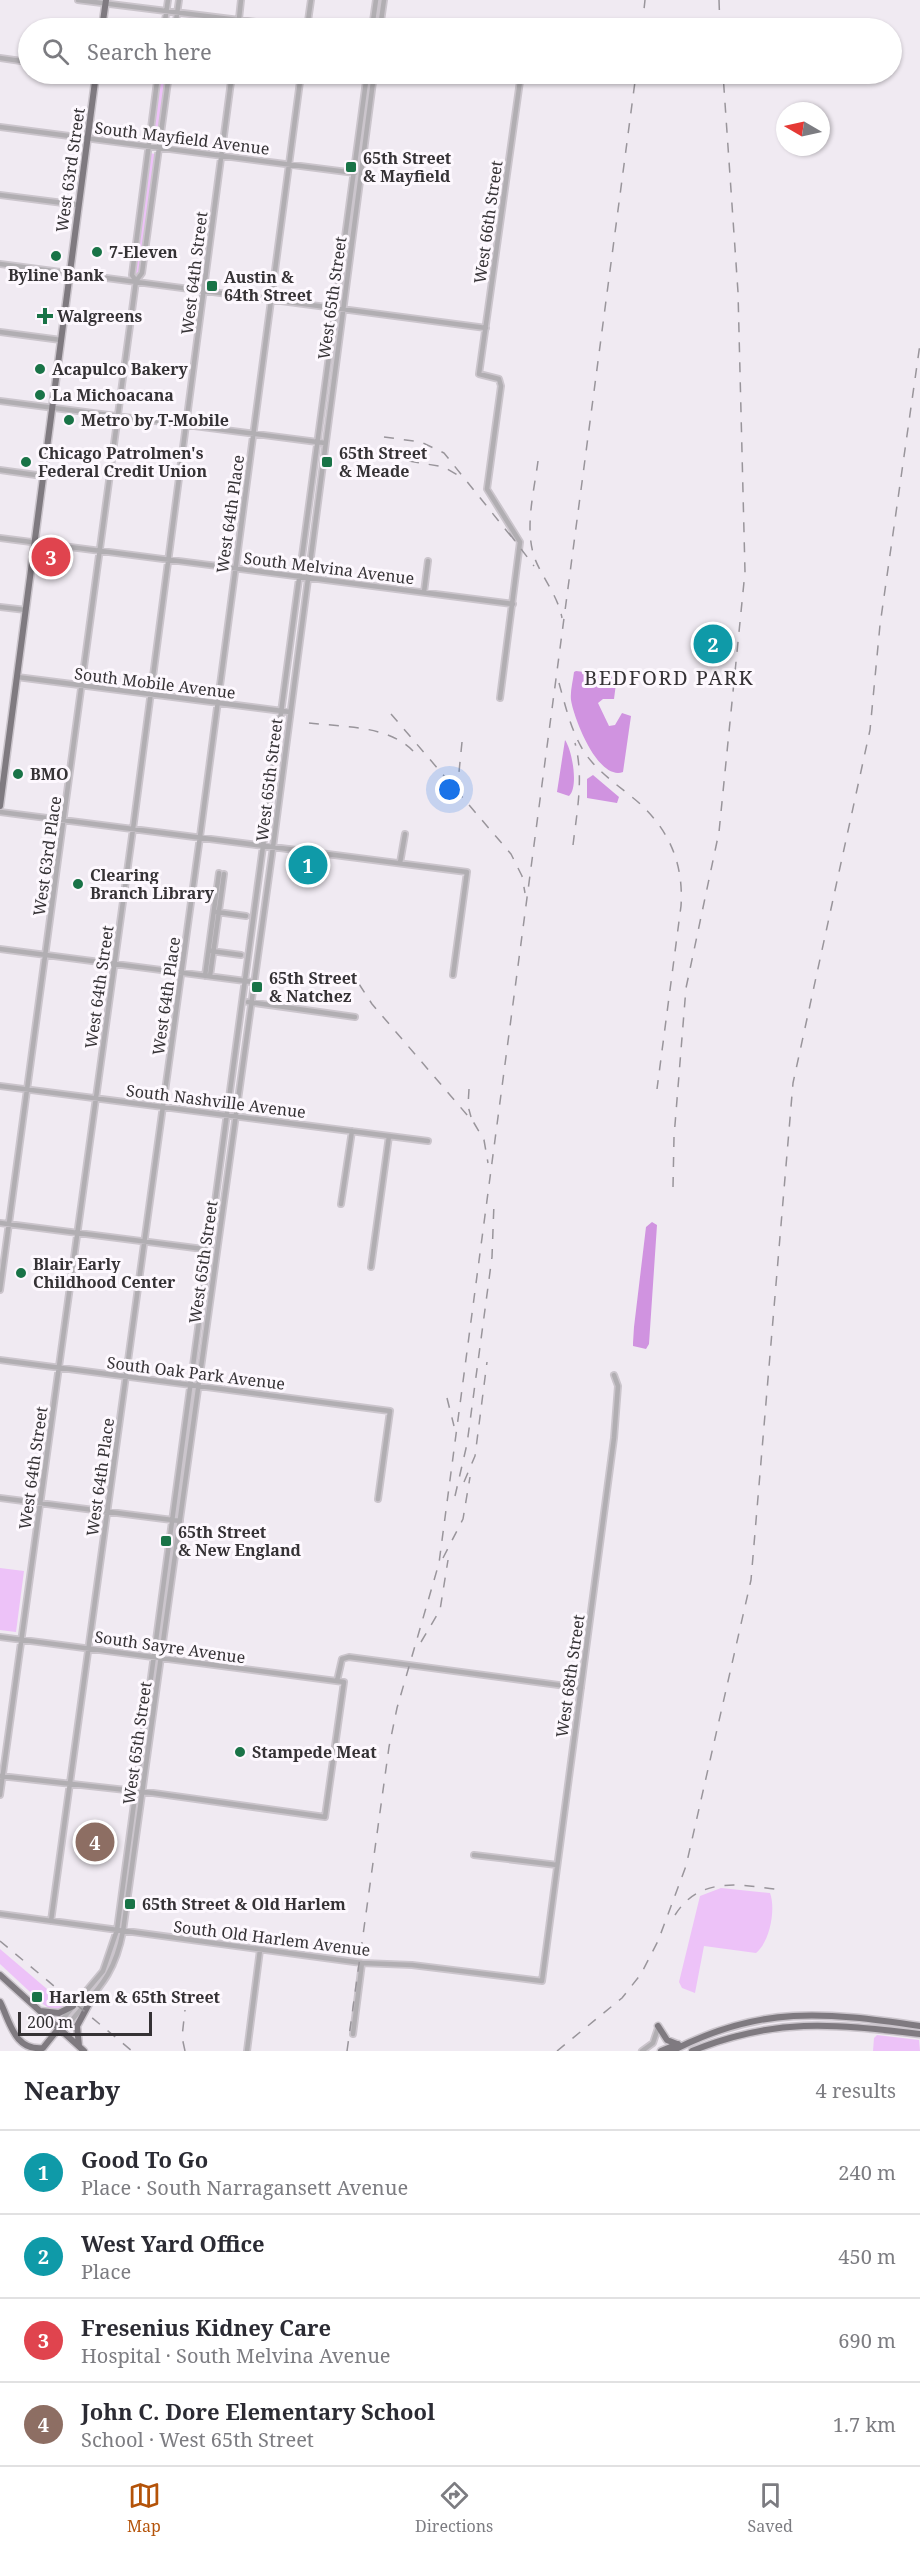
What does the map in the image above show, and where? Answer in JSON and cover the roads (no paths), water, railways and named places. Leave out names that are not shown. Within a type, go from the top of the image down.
[{"type":"main road","points":[[104,18],[106,2]]},
{"type":"main road","name":"West 63rd Street","points":[[0,806],[95,84]]},
{"type":"main road","points":[[0,1975],[82,2049]]},
{"type":"main road","points":[[82,2049],[77,2026],[91,2000]]},
{"type":"main road","points":[[0,2001],[19,2044],[27,2049],[43,2048],[59,2028]]},
{"type":"main road","points":[[40,2010],[59,2013],[74,2006]]},
{"type":"main road","points":[[661,2051],[749,2021],[794,2015],[830,2014],[920,2026]]},
{"type":"main road","points":[[692,2051],[754,2031],[801,2024],[845,2025],[920,2034]]},
{"type":"main road","points":[[658,2026],[667,2040],[678,2044]]},
{"type":"main road","points":[[672,2051],[691,2041]]},
{"type":"street","points":[[78,0],[224,18]]},
{"type":"street","points":[[165,18],[168,0]]},
{"type":"street","points":[[176,18],[179,0]]},
{"type":"street","points":[[239,18],[242,0]]},
{"type":"street","points":[[307,18],[310,0]]},
{"type":"street","points":[[373,18],[376,0]]},
{"type":"street","points":[[382,18],[384,0]]},
{"type":"street","points":[[0,58],[18,61]]},
{"type":"street","name":"West 63rd Place","points":[[0,1290],[136,281],[132,275],[157,84]]},
{"type":"street","name":"West 63rd Place","points":[[136,281],[142,276],[168,84]]},
{"type":"street","name":"West 64th Street","points":[[0,1795],[133,829],[231,84]]},
{"type":"street","name":"West 64th Place","points":[[51,1921],[200,838],[300,84]]},
{"type":"street","name":"West 65th Street","points":[[366,84],[117,1930],[103,1971],[61,2021],[59,2028],[67,2026],[91,2000],[109,1975],[123,1931],[273,847],[373,84]]},
{"type":"street","name":"West 66th Street","points":[[513,604],[520,542],[488,489],[501,386],[499,379],[479,374],[520,84]]},
{"type":"street","name":"South Mayfield Avenue","points":[[0,127],[361,173]]},
{"type":"street","points":[[0,195],[79,205]]},
{"type":"street","points":[[0,264],[486,328]]},
{"type":"street","points":[[0,332],[61,340]]},
{"type":"street","points":[[0,400],[325,443]]},
{"type":"street","points":[[323,405],[330,406]]},
{"type":"street","points":[[0,470],[43,476]]},
{"type":"street","name":"South Melvina Avenue","points":[[0,538],[513,604]]},
{"type":"street","points":[[424,592],[428,561]]},
{"type":"street","points":[[500,698],[513,604]]},
{"type":"street","points":[[0,607],[26,610]]},
{"type":"street","name":"South Mobile Avenue","points":[[17,677],[290,712]]},
{"type":"street","points":[[0,743],[8,744]]},
{"type":"street","points":[[0,812],[467,872],[453,975]]},
{"type":"street","points":[[400,863],[405,834]]},
{"type":"street","points":[[208,976],[222,874]]},
{"type":"street","points":[[216,912],[246,916]]},
{"type":"street","points":[[0,950],[254,982]]},
{"type":"street","points":[[211,951],[241,955]]},
{"type":"street","points":[[242,1002],[355,1017]]},
{"type":"street","name":"South Nashville Avenue","points":[[0,1086],[428,1141]]},
{"type":"street","points":[[341,1204],[351,1131]]},
{"type":"street","points":[[370,1267],[389,1136]]},
{"type":"street","points":[[0,1223],[217,1250]]},
{"type":"street","name":"South Oak Park Avenue","points":[[0,1360],[390,1411],[378,1499]]},
{"type":"street","name":"West 68th Street","points":[[542,1981],[614,1438],[618,1386],[614,1375]]},
{"type":"street","points":[[0,1498],[180,1521]]},
{"type":"street","name":"South Sayre Avenue","points":[[0,1637],[344,1682],[325,1817],[142,1792]]},
{"type":"street","points":[[336,1681],[339,1664],[345,1657],[580,1688]]},
{"type":"street","points":[[1,1776],[142,1792]]},
{"type":"street","points":[[474,1855],[557,1866]]},
{"type":"street","name":"South Old Harlem Avenue","points":[[0,1914],[362,1963],[412,1965],[542,1981]]},
{"type":"street","points":[[247,2051],[260,1950]]},
{"type":"street","points":[[353,2034],[362,1963]]},
{"type":"street","points":[[642,2051],[653,2043],[658,2026]]},
{"type":"railway","points":[[643,18],[645,0]]},
{"type":"railway","points":[[719,0],[720,18]]},
{"type":"railway","points":[[347,2051],[389,1747],[397,1708],[439,1563],[635,84]]},
{"type":"railway","points":[[673,1187],[674,1137],[686,988],[719,832],[745,572],[738,292],[724,84]]},
{"type":"railway","points":[[557,2051],[622,1998],[641,1974],[658,1941],[686,1866],[751,1580],[793,1083],[870,730],[880,625],[920,344]]},
{"type":"railway","points":[[384,437],[421,442],[444,453],[514,540]]},
{"type":"railway","points":[[409,461],[444,467],[461,477]]},
{"type":"railway","points":[[538,461],[530,535],[535,559],[557,602],[562,618]]},
{"type":"railway","points":[[509,533],[534,566]]},
{"type":"railway","points":[[559,683],[573,730],[587,756],[655,820],[671,845],[680,874],[681,906],[657,1089]]},
{"type":"railway","points":[[391,714],[511,854],[522,876],[525,893]]},
{"type":"railway","points":[[309,723],[379,732],[393,737],[415,753]]},
{"type":"railway","points":[[462,742],[459,772],[464,796]]},
{"type":"railway","points":[[573,845],[579,781],[575,743]]},
{"type":"railway","points":[[359,984],[372,1004],[474,1123],[484,1140],[488,1163]]},
{"type":"railway","points":[[469,1089],[468,1106],[471,1117]]},
{"type":"railway","points":[[455,1496],[467,1444],[492,1257],[494,1203]]},
{"type":"railway","points":[[464,1482],[475,1456],[487,1362]]},
{"type":"railway","points":[[447,1398],[454,1426]]},
{"type":"railway","points":[[443,1558],[463,1519],[470,1477]]},
{"type":"railway","points":[[421,1642],[440,1610],[448,1560]]},
{"type":"railway","points":[[675,1915],[685,1902],[709,1888],[737,1885],[782,1890]]},
{"type":"railway","points":[[0,1941],[132,2051]]},
{"type":"railway","points":[[185,2010],[182,2037],[185,2051]]},
{"type":"place","name":"65th Street & Mayfield","points":[[351,167]]},
{"type":"place","name":"7-Eleven","points":[[97,252]]},
{"type":"place","name":"Byline Bank","points":[[56,256]]},
{"type":"place","name":"Austin & 64th Street","points":[[212,286]]},
{"type":"place","name":"Walgreens","points":[[45,316]]},
{"type":"place","name":"Acapulco Bakery","points":[[40,369]]},
{"type":"place","name":"La Michoacana","points":[[40,395]]},
{"type":"place","name":"Metro by T-Mobile","points":[[69,420]]},
{"type":"place","name":"Chicago Patrolmen's Federal Credit Union","points":[[26,462]]},
{"type":"place","name":"65th Street & Meade","points":[[327,462]]},
{"type":"place","name":"Fresenius Kidney Care","points":[[51,557]]},
{"type":"place","name":"West Yard Office","points":[[713,644]]},
{"type":"place","name":"BMO","points":[[18,774]]},
{"type":"place","name":"Good To Go","points":[[308,865]]},
{"type":"place","name":"Clearing Branch Library","points":[[78,884]]},
{"type":"place","name":"65th Street & Natchez","points":[[257,987]]},
{"type":"place","name":"Blair Early Childhood Center","points":[[21,1273]]},
{"type":"place","name":"65th Street & New England","points":[[166,1541]]},
{"type":"place","name":"Stampede Meat","points":[[240,1752]]},
{"type":"place","name":"John C. Dore Elementary School","points":[[95,1842]]},
{"type":"place","name":"65th Street & Old Harlem","points":[[130,1904]]},
{"type":"place","name":"Harlem & 65th Street","points":[[37,1997]]},
{"type":"district","name":"BEDFORD PARK","points":[[669,678]]}]
